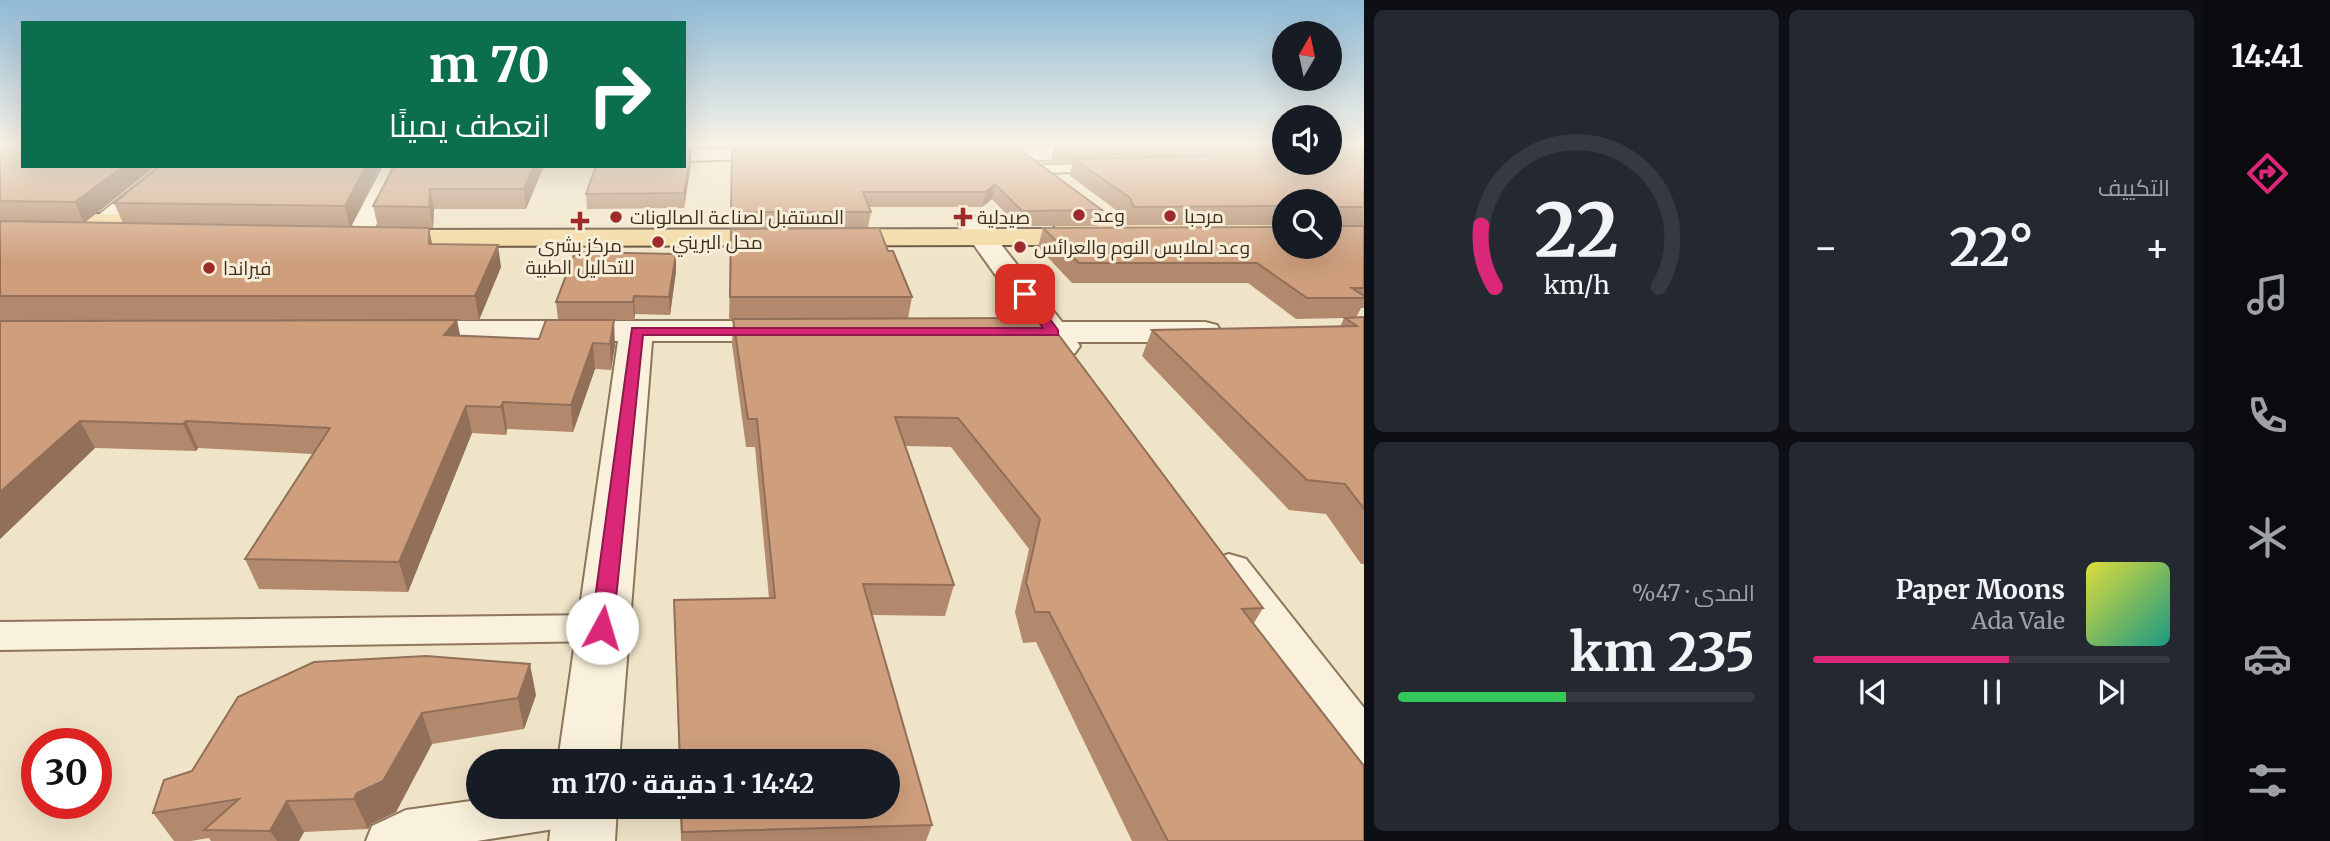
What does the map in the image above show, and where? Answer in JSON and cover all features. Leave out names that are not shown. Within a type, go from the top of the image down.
[{"type":"main road","points":[[0,221],[98,228]]},
{"type":"main road","points":[[978,231],[1113,223],[1272,223]]},
{"type":"main road","points":[[0,232],[98,228],[202,229]]},
{"type":"main road","points":[[348,229],[519,240],[978,231],[1272,235]]},
{"type":"street","points":[[98,228],[154,183]]},
{"type":"street","points":[[348,229],[381,183]]},
{"type":"street","points":[[1061,183],[1113,223]]},
{"type":"street","points":[[978,231],[1088,382]]},
{"type":"street","points":[[373,331],[817,331]]},
{"type":"street","points":[[590,749],[636,331]]},
{"type":"street","points":[[984,332],[1229,332]]},
{"type":"street","points":[[1210,546],[1310,685],[1364,753]]},
{"type":"street","points":[[582,841],[584,819]]},
{"type":"lane","points":[[0,636],[602,628]]},
{"type":"lane","points":[[387,841],[406,831],[486,819]]},
{"type":"building","points":[[0,183],[101,183],[75,202],[0,201]]},
{"type":"building","points":[[139,183],[357,183],[345,206],[114,203]]},
{"type":"building","points":[[385,183],[527,183],[524,189],[430,189],[429,207],[373,206]]},
{"type":"building","points":[[590,183],[686,183],[684,193],[586,194]]},
{"type":"building","points":[[731,183],[1066,183],[1102,210],[1022,211],[995,184],[986,192],[863,192],[871,212],[731,212]]},
{"type":"building","points":[[1109,183],[1364,183],[1364,207],[1342,207],[1342,189],[1272,189],[1272,206],[1134,207],[1130,198]]},
{"type":"building","points":[[0,221],[429,228],[429,244],[498,245],[475,296],[0,296]]},
{"type":"building","points":[[1342,226],[1364,226],[1364,288],[1352,288],[1364,298],[1307,298],[1257,263],[1079,263],[1043,228],[1272,227],[1272,259],[1342,259]]},
{"type":"building","points":[[879,228],[888,251],[893,251],[912,297],[730,297],[731,229]]},
{"type":"building","points":[[575,252],[676,254],[669,297],[634,296],[633,302],[556,302]]},
{"type":"building","points":[[1364,317],[1364,509],[1345,484],[1307,480],[1152,330],[1357,326],[1345,318]]},
{"type":"building","points":[[1046,318],[1263,608],[1242,609],[1364,766],[1364,841],[1168,841],[1049,612],[1035,612],[1026,582],[1040,519],[958,418],[895,417],[954,585],[863,584],[932,825],[682,832],[681,819],[900,819],[900,749],[680,749],[674,600],[775,598],[757,419],[748,419],[733,319]]},
{"type":"building","points":[[457,320],[444,335],[539,339],[546,320],[614,320],[610,344],[593,343],[571,405],[503,402],[501,407],[466,406],[399,562],[245,559],[330,428],[186,421],[183,424],[80,421],[0,492],[0,321]]},
{"type":"building","points":[[426,656],[530,664],[518,698],[422,713],[383,781],[357,793],[354,799],[287,801],[270,831],[204,830],[239,799],[153,813],[164,780],[192,771],[238,697],[314,662]]},
{"type":"place","name":"وعد","points":[[1079,215]]},
{"type":"place","name":"مرحبا","points":[[1170,216]]},
{"type":"place","name":"المستقبل لصناعة الصالونات","points":[[616,217]]},
{"type":"place","name":"صيدلية","points":[[963,217]]},
{"type":"place","name":"مركز بشرى للتحاليل الطبية","points":[[580,221]]},
{"type":"place","name":"محل البريني","points":[[658,242]]},
{"type":"place","name":"وعد لملابس النوم والعرائس","points":[[1020,247]]},
{"type":"place","name":"فيراندا","points":[[209,268]]},
{"type":"route","points":[[602,628],[636,331],[1053,332],[1025,294]]}]
